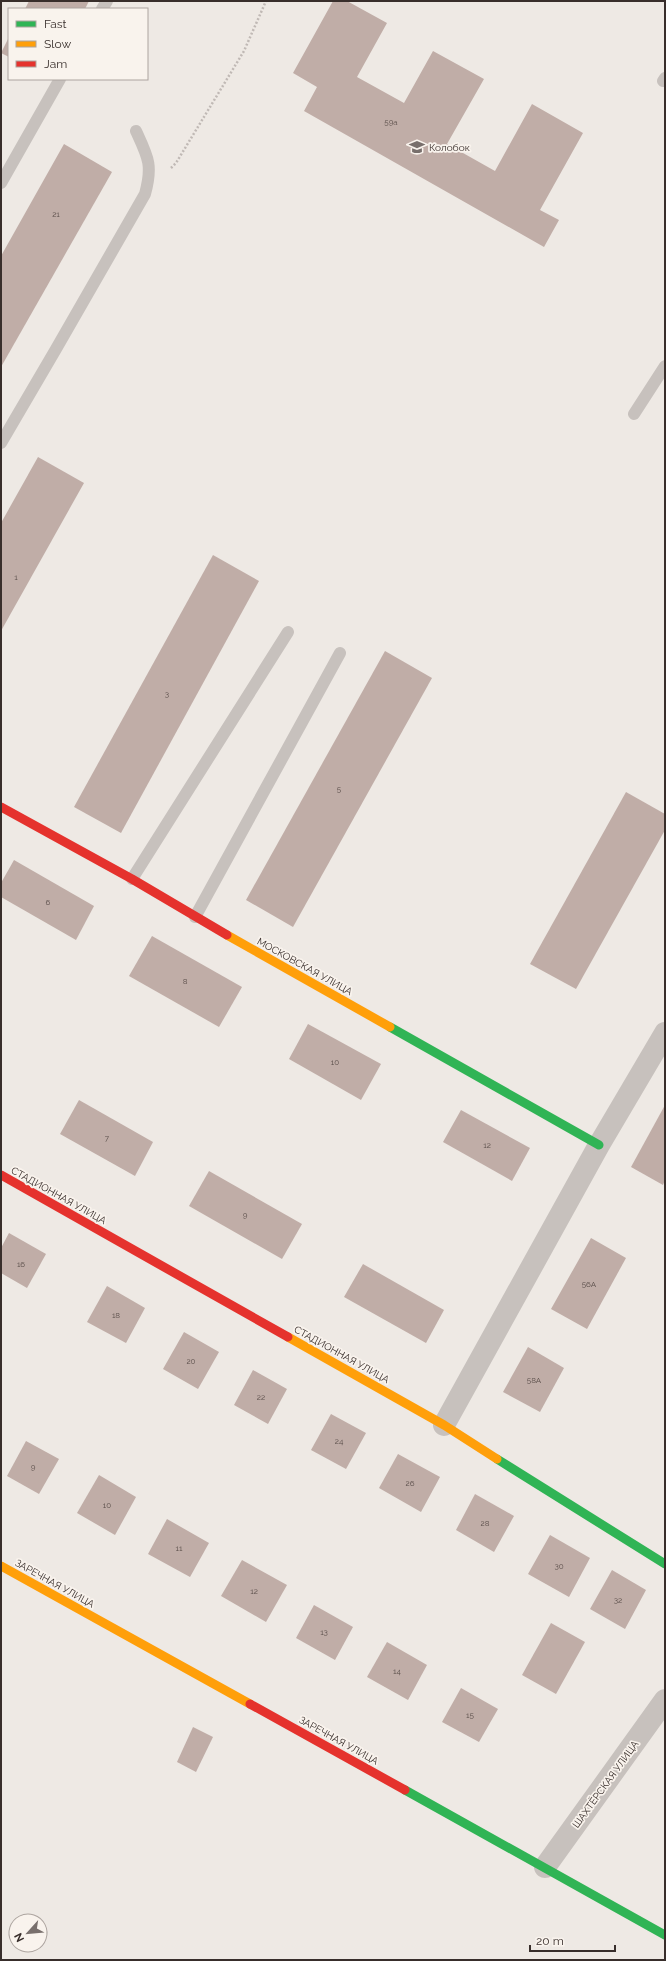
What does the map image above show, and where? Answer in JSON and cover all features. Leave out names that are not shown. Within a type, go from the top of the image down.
[{"type":"street","name":"МОСКОВСКАЯ УЛИЦА","points":[[1,807],[132,879],[195,917],[599,1145]]},
{"type":"street","points":[[444,1425],[599,1145],[665,1033]]},
{"type":"street","name":"СТАДИОННАЯ УЛИЦА","points":[[1,1175],[444,1425],[665,1564]]},
{"type":"street","name":"ЗАРЕЧНАЯ УЛИЦА","points":[[1,1566],[665,1935]]},
{"type":"street","name":"ШАХТЁРСКАЯ УЛИЦА","points":[[545,1867],[665,1700]]},
{"type":"lane","points":[[1,183],[59,80]]},
{"type":"lane","points":[[1,442],[144,194],[150,176],[149,158],[136,131]]},
{"type":"lane","points":[[634,414],[665,366]]},
{"type":"lane","points":[[132,879],[288,632]]},
{"type":"lane","points":[[195,917],[340,653]]},
{"type":"path","points":[[144,194],[176,163],[244,51],[266,1]]},
{"type":"building","points":[[29,1],[89,1],[86,8],[26,8]]},
{"type":"building","points":[[333,1],[347,1],[387,23],[357,77],[404,103],[433,51],[484,79],[447,144],[495,171],[532,104],[583,133],[540,210],[559,220],[544,247],[304,111],[317,87],[293,73]]},
{"type":"building","points":[[8,39],[8,56],[1,53]]},
{"type":"building","points":[[64,144],[112,172],[1,367],[1,256]]},
{"type":"building","points":[[38,457],[84,483],[1,631],[1,523]]},
{"type":"building","points":[[213,555],[259,581],[121,833],[74,807]]},
{"type":"building","points":[[385,651],[432,678],[293,927],[246,900]]},
{"type":"building","points":[[626,792],[665,814],[665,830],[576,989],[530,964]]},
{"type":"building","points":[[14,860],[94,906],[76,940],[1,897],[1,883]]},
{"type":"building","points":[[152,936],[242,987],[219,1027],[129,976]]},
{"type":"building","points":[[308,1024],[381,1064],[361,1100],[289,1059]]},
{"type":"building","points":[[79,1100],[153,1142],[135,1176],[60,1134]]},
{"type":"building","points":[[665,1105],[665,1180],[663,1185],[631,1167]]},
{"type":"building","points":[[461,1110],[530,1148],[512,1181],[443,1142]]},
{"type":"building","points":[[209,1171],[302,1224],[282,1259],[189,1206]]},
{"type":"building","points":[[9,1233],[46,1254],[27,1288],[1,1273],[1,1248]]},
{"type":"building","points":[[591,1238],[626,1258],[587,1329],[551,1309]]},
{"type":"building","points":[[363,1264],[444,1310],[426,1343],[344,1297]]},
{"type":"building","points":[[107,1286],[145,1308],[126,1343],[87,1322]]},
{"type":"building","points":[[184,1332],[219,1352],[198,1389],[163,1369]]},
{"type":"building","points":[[528,1347],[564,1368],[540,1412],[503,1392]]},
{"type":"building","points":[[253,1370],[287,1389],[268,1424],[234,1405]]},
{"type":"building","points":[[331,1414],[366,1433],[346,1469],[311,1450]]},
{"type":"building","points":[[26,1441],[59,1459],[39,1494],[7,1476]]},
{"type":"building","points":[[398,1454],[440,1477],[421,1512],[379,1488]]},
{"type":"building","points":[[99,1475],[136,1497],[115,1535],[77,1513]]},
{"type":"building","points":[[475,1494],[514,1516],[494,1552],[456,1530]]},
{"type":"building","points":[[167,1519],[209,1543],[190,1577],[148,1554]]},
{"type":"building","points":[[550,1535],[590,1558],[569,1597],[528,1574]]},
{"type":"building","points":[[242,1560],[287,1585],[266,1622],[221,1596]]},
{"type":"building","points":[[612,1570],[646,1590],[625,1629],[590,1609]]},
{"type":"building","points":[[314,1605],[353,1627],[335,1660],[296,1638]]},
{"type":"building","points":[[551,1623],[585,1642],[556,1694],[522,1675]]},
{"type":"building","points":[[387,1642],[427,1665],[408,1700],[367,1677]]},
{"type":"building","points":[[461,1688],[498,1709],[479,1742],[442,1722]]},
{"type":"building","points":[[193,1727],[213,1737],[196,1772],[177,1762]]},
{"type":"traffic: fast","points":[[390,1027],[599,1145]]},
{"type":"traffic: fast","points":[[497,1459],[665,1564]]},
{"type":"traffic: fast","points":[[405,1790],[665,1935]]},
{"type":"traffic: slow","points":[[227,935],[390,1027]]},
{"type":"traffic: slow","points":[[288,1337],[444,1425],[497,1459]]},
{"type":"traffic: slow","points":[[1,1566],[250,1704]]},
{"type":"traffic: jam","points":[[1,807],[132,879],[227,935]]},
{"type":"traffic: jam","points":[[1,1175],[288,1337]]},
{"type":"traffic: jam","points":[[250,1704],[405,1790]]},
{"type":"place","name":"Колобок","points":[[417,147]]}]
